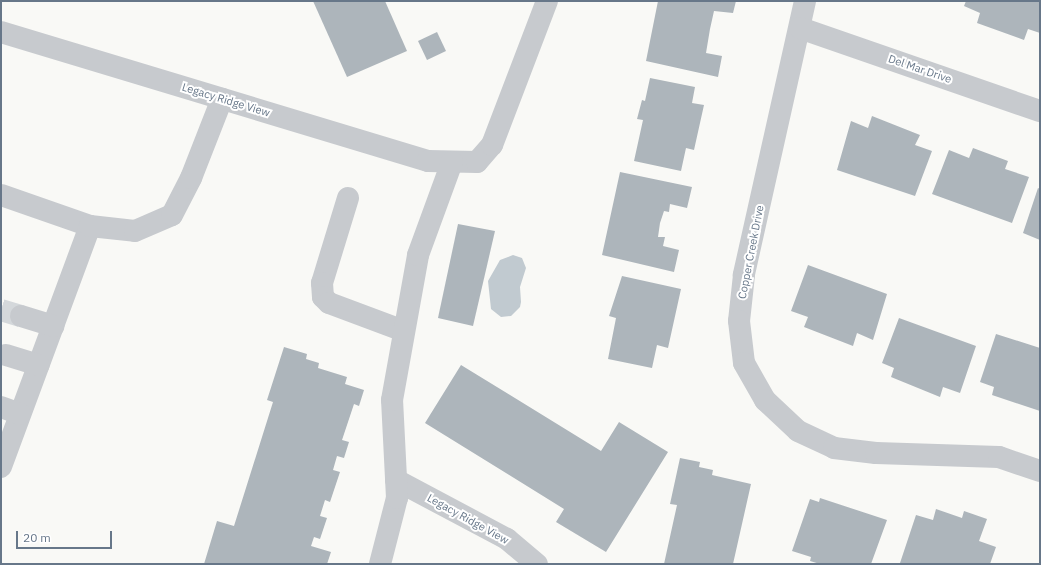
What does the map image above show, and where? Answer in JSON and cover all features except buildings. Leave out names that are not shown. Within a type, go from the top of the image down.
[{"type":"street","name":"Legacy Ridge View","points":[[1,32],[428,161],[477,162],[492,145],[548,1]]},
{"type":"street","name":"Copper Creek Drive","points":[[806,1],[744,275],[739,321],[744,363],[765,400],[798,431],[834,448],[876,453],[999,457],[1040,471]]},
{"type":"street","name":"Del Mar Drive","points":[[800,28],[1040,111]]},
{"type":"street","points":[[1,195],[90,226],[135,231],[172,215],[191,178],[222,99]]},
{"type":"street","points":[[380,564],[396,498],[392,400],[404,331],[418,255],[452,162]]},
{"type":"street","points":[[348,198],[322,283],[323,297],[329,303],[404,331]]},
{"type":"street","points":[[2,462],[11,410],[39,365],[90,226]]},
{"type":"street","points":[[21,316],[53,326]]},
{"type":"street","points":[[6,355],[39,365]]},
{"type":"street","name":"Legacy Ridge View","points":[[396,480],[507,539],[537,564]]},
{"type":"shaded area","points":[[513,255],[522,258],[526,268],[520,287],[521,302],[520,307],[511,316],[501,317],[491,309],[488,281],[500,260]]},
{"type":"tunnel","points":[[1,310],[21,316]]}]
